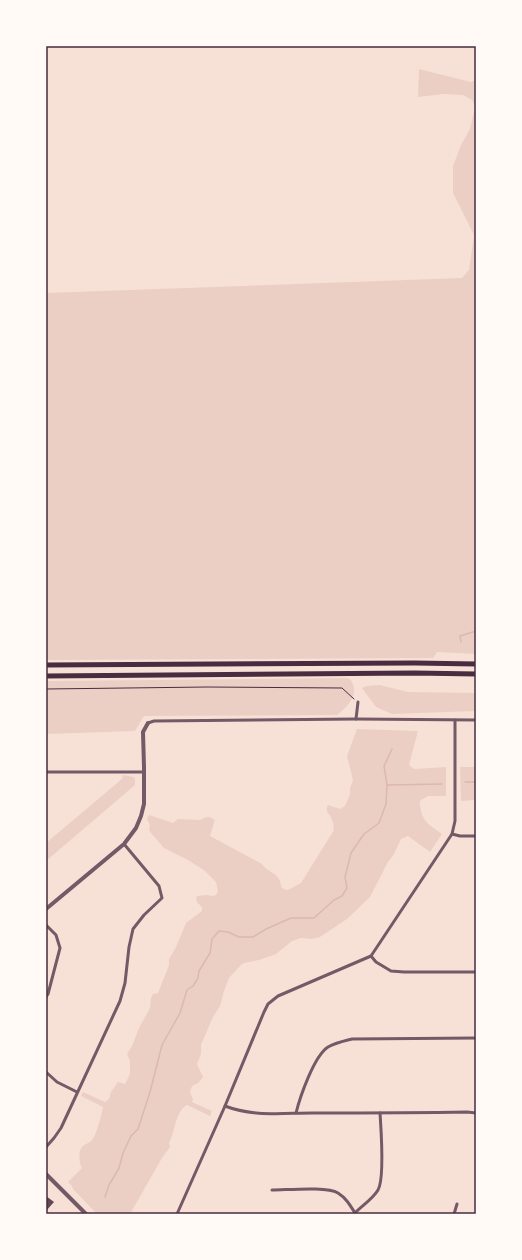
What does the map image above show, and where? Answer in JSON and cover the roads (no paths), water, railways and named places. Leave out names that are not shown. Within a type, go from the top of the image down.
[{"type":"main road","points":[[46,665],[476,664]]},
{"type":"main road","points":[[46,676],[415,673],[476,674]]},
{"type":"street","points":[[356,719],[358,702]]},
{"type":"street","points":[[46,909],[124,844],[136,828],[144,804],[143,732],[148,723],[154,721],[356,719],[476,720]]},
{"type":"street","points":[[177,1214],[268,1004],[278,996],[371,956],[452,834],[455,821],[455,720]]},
{"type":"street","points":[[46,772],[144,772]]},
{"type":"street","points":[[452,834],[460,836],[476,836]]},
{"type":"street","points":[[46,1147],[61,1128],[120,1001],[125,982],[129,947],[133,929],[144,915],[162,898],[159,886],[124,844]]},
{"type":"street","points":[[46,925],[56,935],[60,948],[46,997]]},
{"type":"street","points":[[371,956],[376,962],[391,970],[404,972],[476,972]]},
{"type":"street","points":[[296,1113],[299,1100],[315,1063],[328,1047],[339,1042],[352,1039],[476,1038]]},
{"type":"street","points":[[46,1072],[57,1082],[77,1092]]},
{"type":"street","points":[[225,1106],[233,1109],[267,1114],[476,1113]]},
{"type":"street","points":[[272,1190],[325,1189],[338,1192],[347,1201],[354,1213],[371,1199],[379,1189],[381,1176],[380,1113]]},
{"type":"street","points":[[46,1174],[86,1214]]},
{"type":"street","points":[[454,1214],[457,1204]]},
{"type":"waterway","points":[[461,642],[460,636],[476,631]]},
{"type":"waterway","points":[[105,1197],[109,1185],[119,1168],[123,1153],[131,1136],[138,1129],[150,1092],[162,1045],[180,1013],[187,990],[193,986],[198,978],[199,971],[210,953],[212,939],[219,931],[228,932],[239,937],[253,937],[266,929],[291,918],[314,918],[334,900],[342,896],[347,888],[345,877],[351,853],[364,834],[379,823],[386,804],[387,785],[384,766],[392,749]]},
{"type":"waterway","points":[[465,782],[476,782]]},
{"type":"waterway","points":[[387,785],[442,784]]}]
